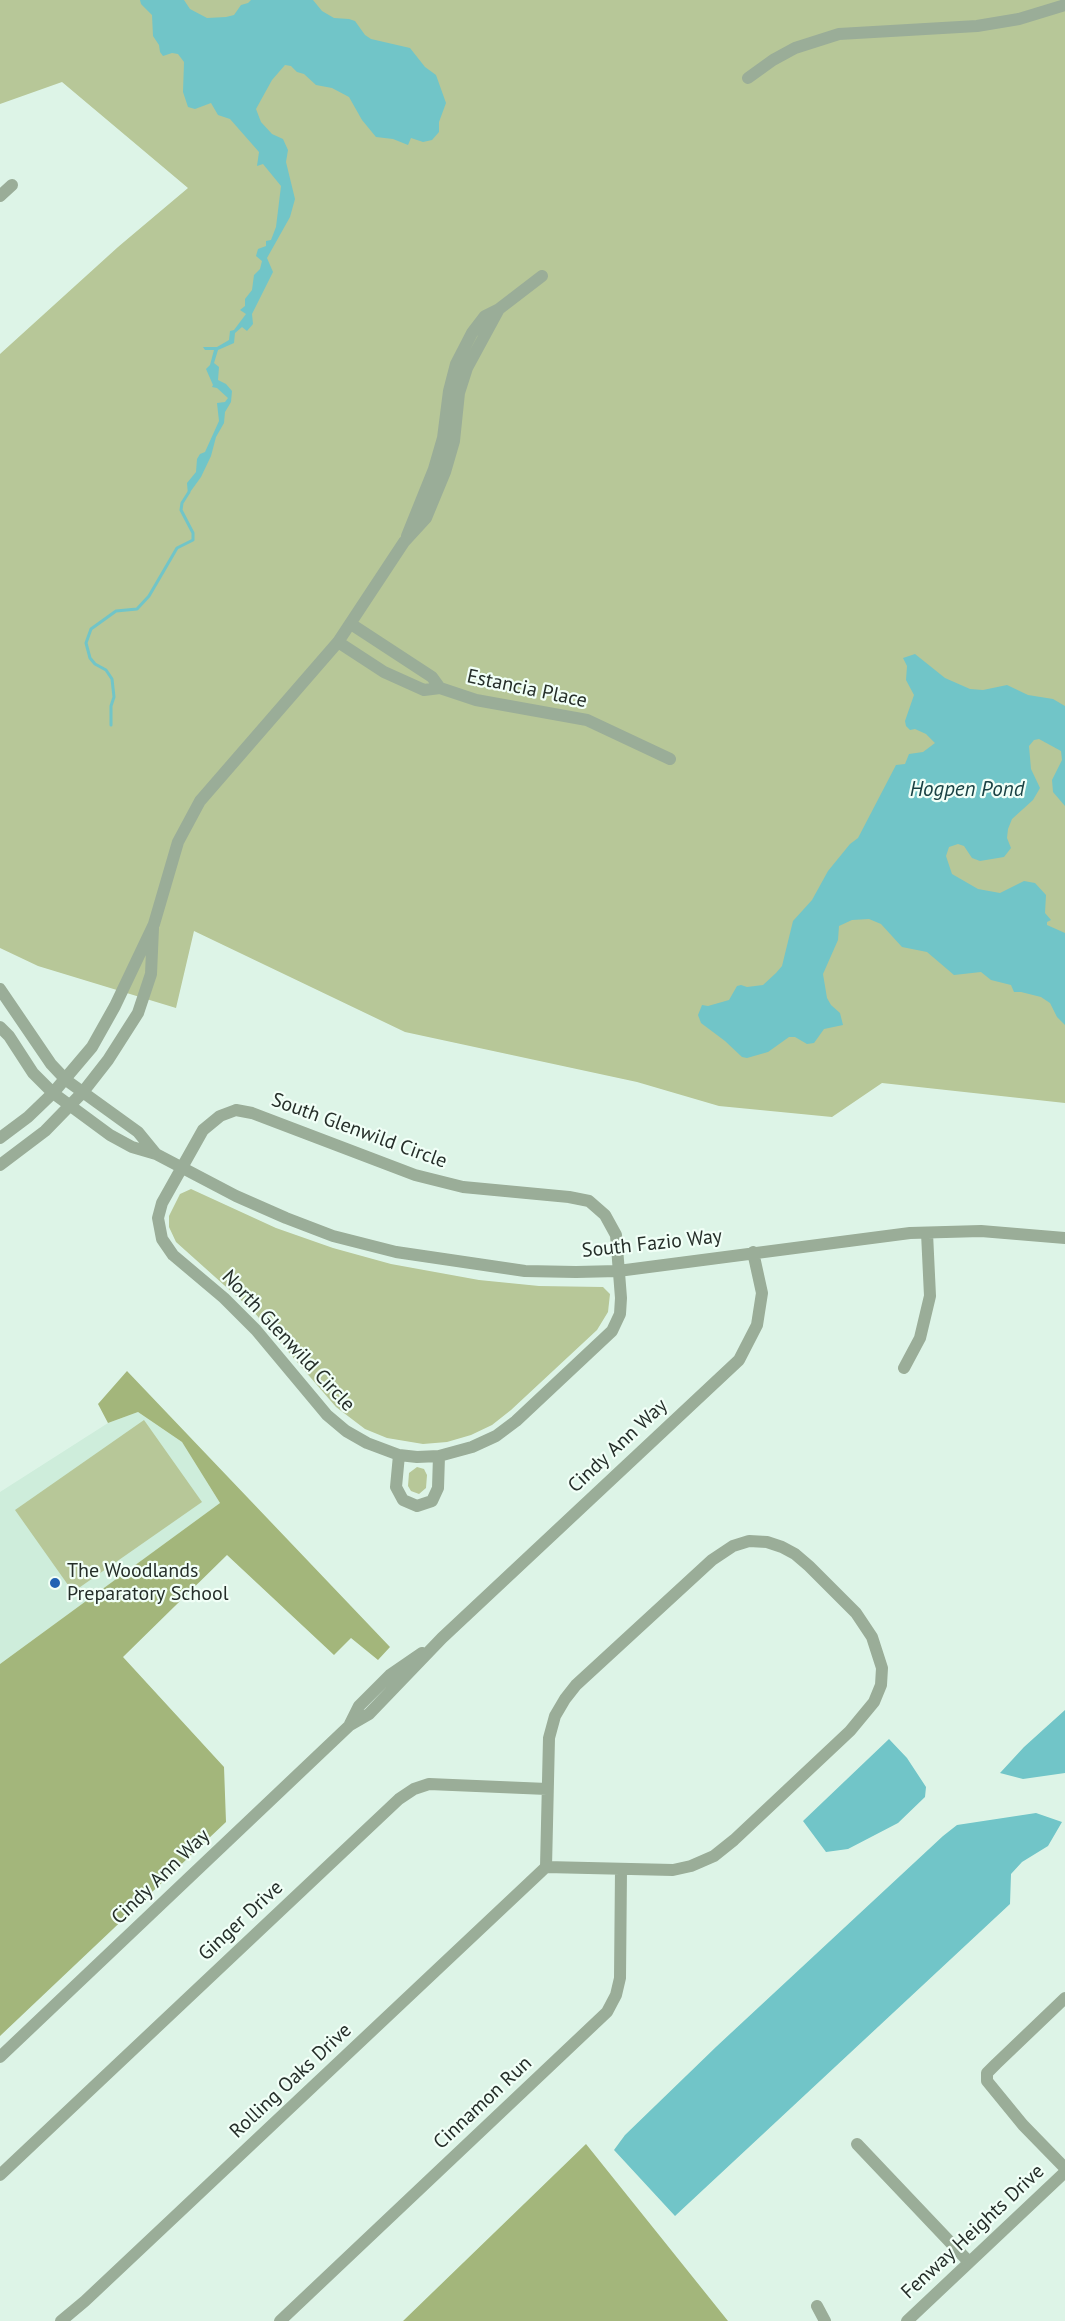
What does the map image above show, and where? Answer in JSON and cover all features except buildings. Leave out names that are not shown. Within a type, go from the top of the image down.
[{"type":"street","points":[[748,78],[795,48],[839,34],[978,26],[1019,19],[1065,5]]},
{"type":"street","points":[[0,196],[12,185]]},
{"type":"street","points":[[0,1138],[28,1117],[53,1093],[92,1047],[115,1006],[154,924],[178,842],[200,801],[338,642],[404,542],[426,518],[442,481],[454,441],[459,393],[466,368],[499,309],[542,276]]},
{"type":"street","name":"Estancia Place","points":[[351,624],[432,677],[440,688]]},
{"type":"street","name":"Estancia Place","points":[[338,642],[388,674],[424,690],[440,688],[476,700],[587,720],[670,759]]},
{"type":"street","points":[[0,1165],[45,1131],[70,1107],[108,1060],[138,1013],[151,974],[154,924]]},
{"type":"street","name":"South Fazio Way","points":[[0,989],[51,1064],[66,1080],[138,1132],[156,1154]]},
{"type":"street","name":"South Fazio Way","points":[[0,1027],[9,1036],[33,1073],[53,1093],[70,1107],[125,1143],[156,1154],[180,1169],[286,1218],[333,1236],[396,1252],[525,1271],[618,1271],[753,1252],[927,1233],[981,1231],[1065,1238]]},
{"type":"street","name":"South Glenwild Circle","points":[[180,1169],[203,1130],[220,1116],[236,1110],[252,1113],[415,1175],[463,1187],[589,1201],[605,1215],[616,1235],[621,1298],[620,1314],[612,1331],[516,1421],[472,1446],[439,1456],[417,1457],[399,1455],[367,1443]]},
{"type":"street","name":"North Glenwild Circle","points":[[180,1169],[162,1203],[158,1218],[162,1239],[173,1255],[224,1298],[256,1330],[327,1414],[346,1431],[367,1443]]},
{"type":"street","points":[[904,1368],[921,1338],[930,1296],[927,1233]]},
{"type":"street","name":"Cindy Ann Way","points":[[0,2057],[350,1725],[359,1706],[390,1675],[442,1638],[739,1360],[757,1326],[762,1293],[753,1252]]},
{"type":"street","points":[[399,1455],[396,1487],[403,1500],[417,1506],[432,1501],[438,1488],[439,1456]]},
{"type":"street","points":[[749,1541],[767,1542],[782,1546],[795,1554],[831,1588],[864,1624],[872,1637],[882,1668],[881,1684],[874,1702],[864,1716],[751,1825],[714,1856],[691,1866],[673,1870],[546,1867],[547,1789],[549,1738],[555,1716],[565,1699],[576,1685],[712,1560],[733,1546],[749,1541]]},
{"type":"street","name":"Ginger Drive","points":[[0,2175],[399,1799],[414,1789],[429,1784],[547,1789]]},
{"type":"street","name":"Rolling Oaks Drive","points":[[61,2321],[85,2301],[546,1867]]},
{"type":"street","name":"Cinnamon Run","points":[[280,2321],[607,2012],[616,1995],[620,1978],[621,1870]]},
{"type":"street","points":[[1065,1998],[987,2073],[987,2081],[1023,2125],[1065,2170]]},
{"type":"street","points":[[857,2144],[969,2262]]},
{"type":"street","name":"Fenway Heights Drive","points":[[907,2321],[1065,2170]]},
{"type":"street","points":[[817,2306],[825,2321]]},
{"type":"shaded area","name":"The Woodlands Preparatory School","points":[[138,1412],[182,1442],[220,1503],[0,1664],[0,1492],[108,1423]]},
{"type":"green space","points":[[0,0],[1065,0],[1065,1103],[882,1083],[832,1117],[719,1106],[637,1082],[405,1032],[194,931],[176,1008],[38,966],[0,948],[0,354],[118,247],[188,188],[62,82],[0,104]]},
{"type":"green space","points":[[191,1189],[276,1228],[333,1248],[391,1264],[479,1280],[539,1286],[603,1287],[610,1294],[608,1312],[597,1330],[492,1425],[471,1435],[447,1442],[423,1444],[387,1438],[365,1429],[336,1407],[253,1311],[176,1242],[169,1227],[169,1216],[180,1194]]},
{"type":"green space","points":[[127,1371],[390,1647],[378,1660],[351,1638],[334,1655],[227,1555],[123,1657],[224,1767],[226,1822],[0,2036],[0,1664],[220,1503],[182,1442],[138,1412],[108,1423],[98,1404]]},
{"type":"green space","points":[[144,1420],[202,1502],[73,1592],[15,1510]]},
{"type":"green space","points":[[417,1467],[424,1469],[427,1475],[426,1488],[419,1494],[411,1491],[408,1486],[409,1473]]},
{"type":"green space","points":[[586,2144],[728,2321],[403,2321]]},
{"type":"water","points":[[140,0],[184,0],[190,9],[207,18],[234,15],[241,5],[251,0],[313,0],[322,11],[334,18],[355,21],[365,35],[371,39],[410,48],[425,67],[436,75],[446,103],[439,122],[439,132],[432,140],[423,142],[411,138],[408,145],[393,139],[376,137],[362,120],[349,97],[332,88],[316,85],[291,66],[285,65],[272,80],[256,109],[261,122],[272,134],[283,139],[288,150],[286,162],[295,199],[290,217],[267,258],[273,272],[252,314],[253,324],[247,331],[242,327],[235,333],[234,343],[218,350],[214,363],[219,367],[218,380],[232,391],[231,402],[225,412],[224,423],[216,437],[211,456],[201,477],[188,495],[187,483],[196,472],[197,459],[205,452],[219,421],[217,403],[225,402],[228,398],[217,388],[212,387],[206,369],[210,365],[214,350],[205,350],[203,347],[217,347],[229,340],[230,331],[234,330],[246,314],[240,310],[245,306],[245,299],[252,290],[254,275],[260,269],[262,261],[256,256],[258,249],[266,246],[266,241],[271,240],[276,227],[281,186],[263,164],[257,166],[259,152],[230,119],[218,115],[211,103],[195,109],[188,107],[183,92],[184,62],[178,54],[163,56],[160,52],[159,45],[153,36],[152,15]]},
{"type":"water","name":"Hogpen Pond","points":[[915,654],[945,678],[970,689],[983,690],[1007,685],[1028,695],[1053,699],[1065,706],[1065,806],[1053,792],[1052,780],[1062,760],[1061,751],[1039,739],[1034,740],[1029,746],[1031,769],[1040,788],[1033,800],[1012,819],[1007,838],[1011,848],[1004,857],[980,861],[972,858],[964,846],[958,844],[949,847],[946,856],[952,874],[978,889],[1000,893],[1024,881],[1035,883],[1046,895],[1045,913],[1051,920],[1047,922],[1047,925],[1065,933],[1065,1025],[1057,1017],[1050,1003],[1041,997],[1014,992],[1011,985],[991,980],[981,972],[954,975],[927,952],[902,947],[881,924],[869,919],[852,920],[839,926],[838,940],[823,974],[827,998],[840,1013],[843,1025],[824,1029],[814,1043],[807,1044],[795,1037],[789,1037],[768,1052],[747,1058],[742,1057],[701,1023],[698,1015],[702,1005],[708,1006],[729,1000],[737,986],[763,985],[776,973],[782,966],[793,921],[812,900],[828,871],[850,844],[858,838],[896,765],[905,764],[909,754],[923,752],[935,743],[926,734],[915,729],[910,730],[906,726],[905,721],[914,695],[906,680],[907,666],[903,658]]},
{"type":"water","points":[[1065,1710],[1065,1773],[1023,1779],[1000,1773],[1024,1747]]},
{"type":"water","points":[[889,1739],[907,1758],[926,1787],[925,1797],[898,1823],[848,1849],[826,1852],[803,1821]]},
{"type":"water","points":[[1036,1813],[1062,1822],[1048,1846],[1022,1862],[1011,1874],[1010,1904],[675,2216],[614,2150],[625,2135],[717,2046],[957,1825]]},
{"type":"waterway","points":[[111,725],[111,706],[114,697],[112,679],[106,670],[90,658],[86,643],[91,629],[116,611],[137,609],[149,596],[177,548],[193,540],[193,533],[181,510],[182,503],[189,492]]},
{"type":"place","name":"The Woodlands Preparatory School","points":[[55,1583]]}]
